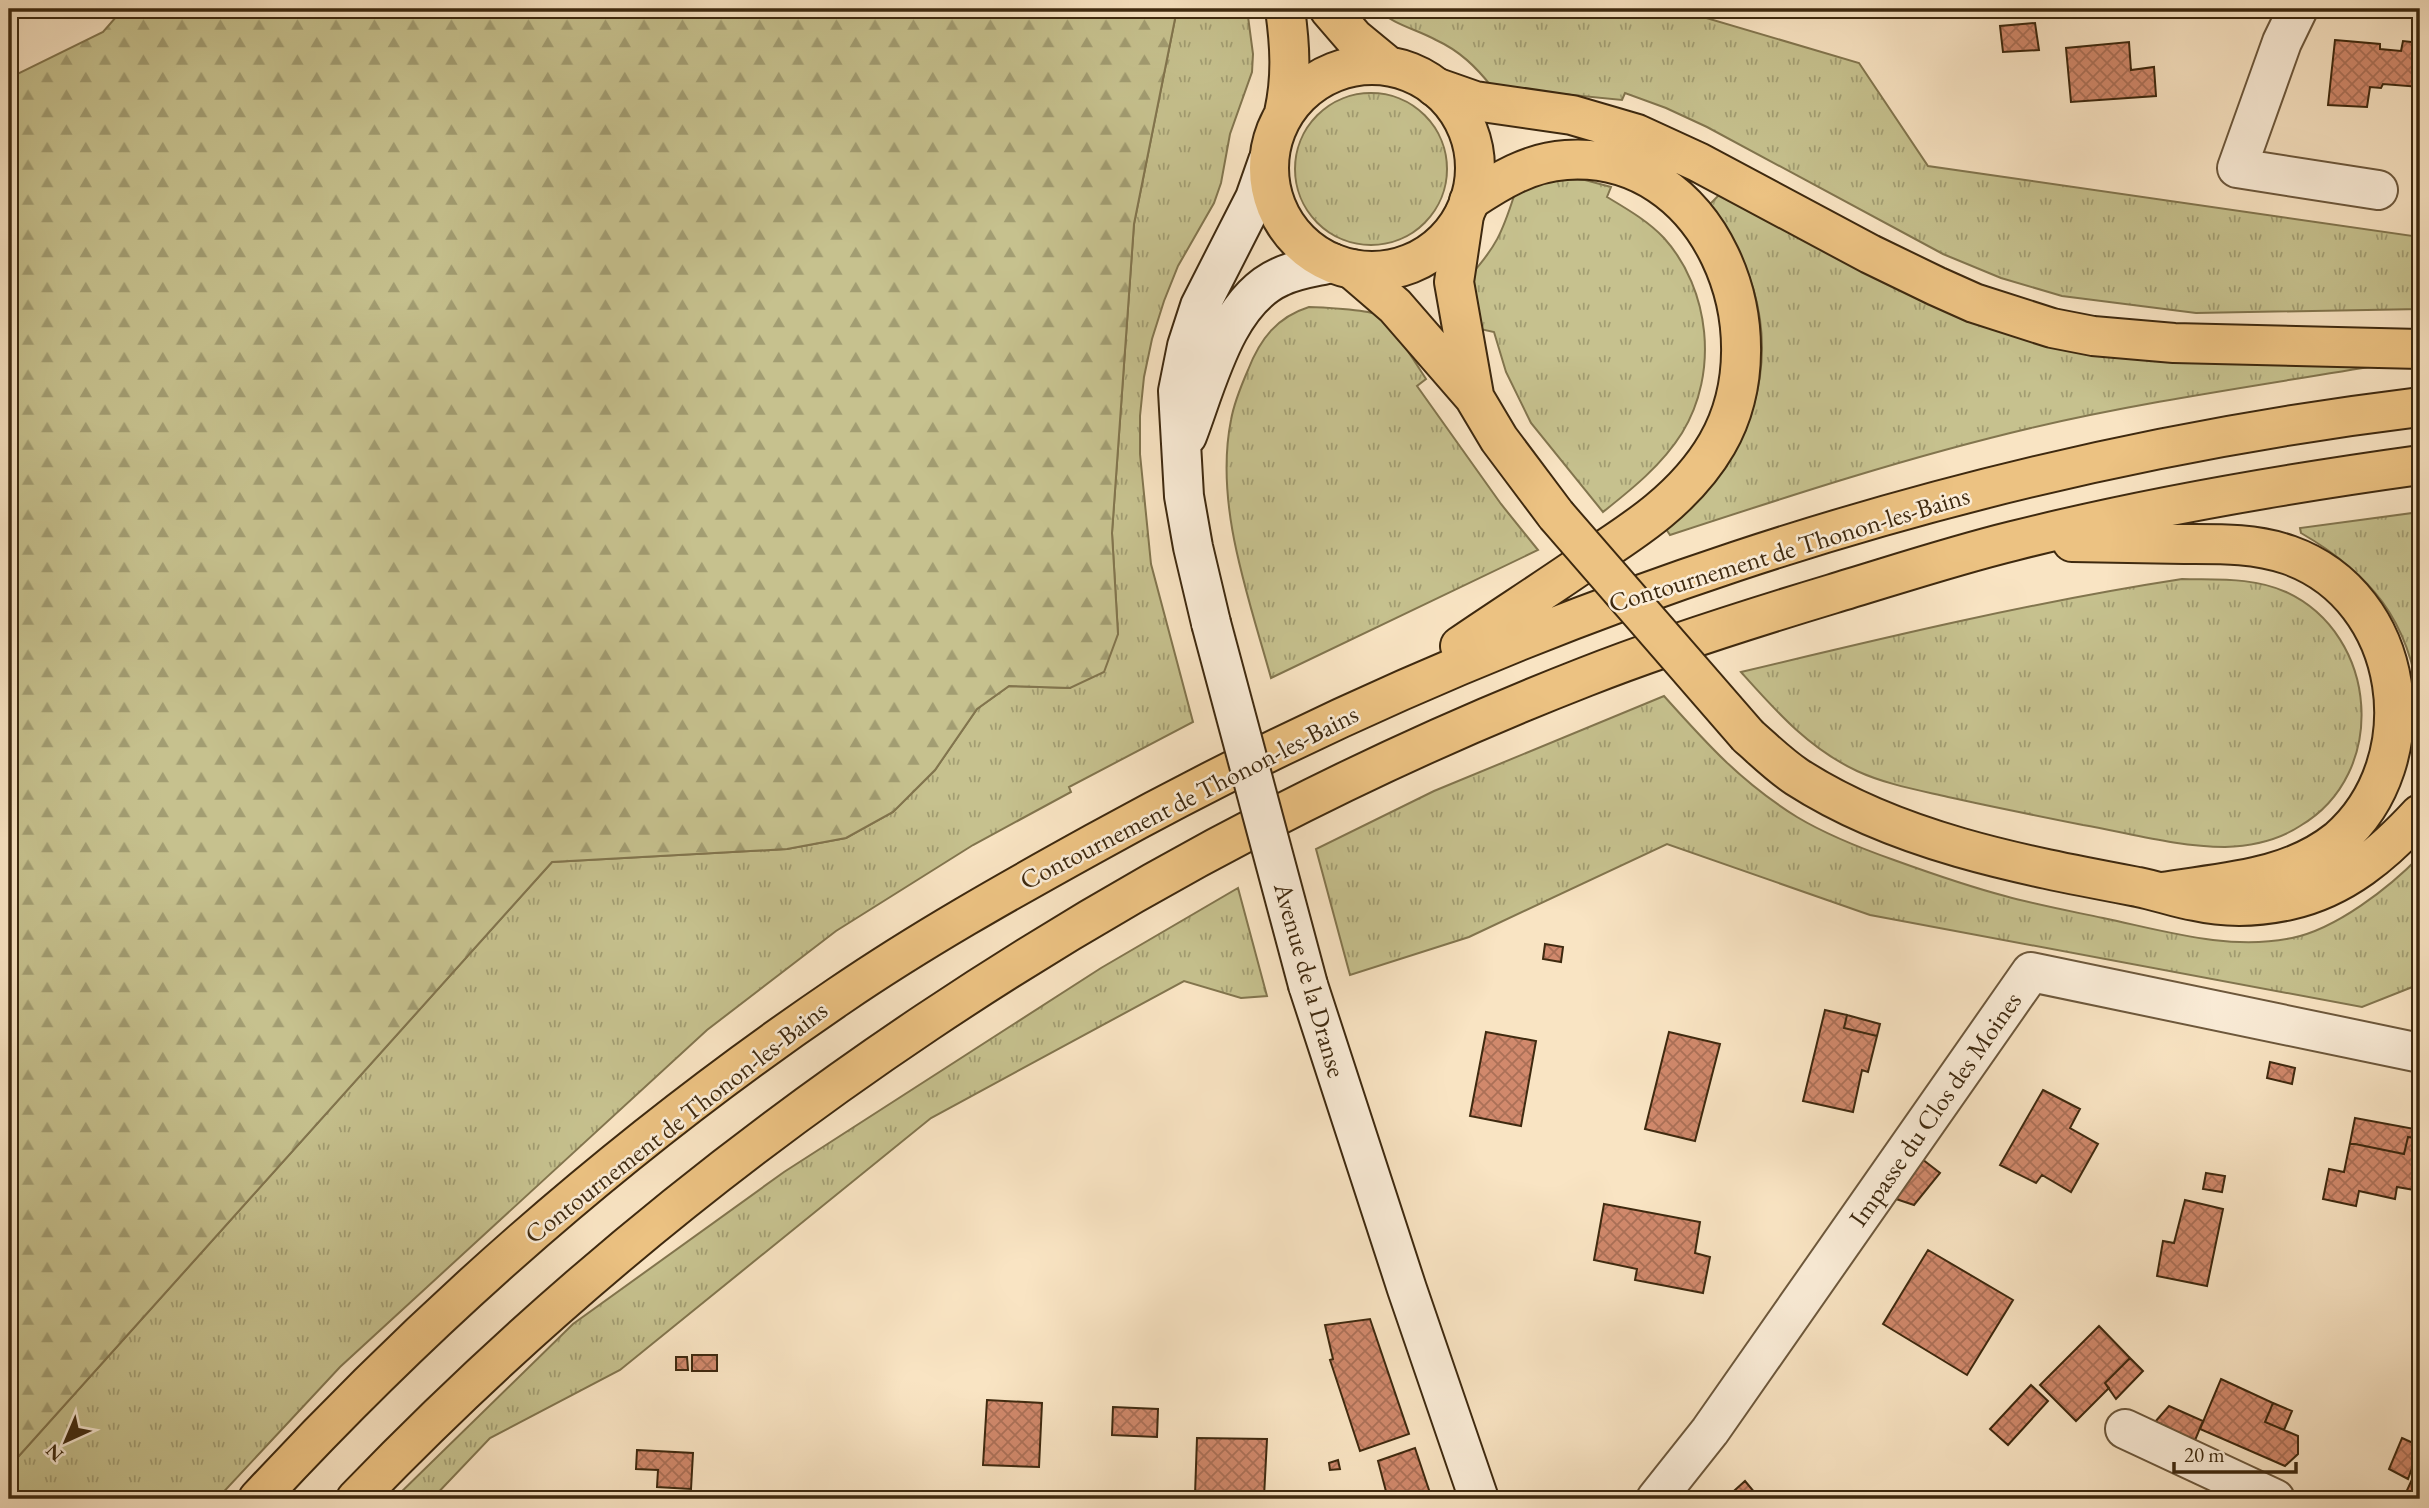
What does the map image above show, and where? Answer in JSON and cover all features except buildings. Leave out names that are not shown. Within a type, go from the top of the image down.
[{"type":"main road","points":[[1284,113],[1291,61],[1285,9]]},
{"type":"main road","points":[[1329,9],[1354,38],[1388,66]]},
{"type":"main road","points":[[2298,9],[2282,42],[2237,169],[2378,190]]},
{"type":"main road","points":[[2420,349],[2174,343],[2106,337],[2052,328],[1974,303],[1937,286],[1870,254],[1698,162],[1637,134],[1572,115],[1475,101],[1388,66],[1354,66],[1321,78],[1294,99],[1277,128],[1268,161],[1272,192],[1284,222],[1305,246],[1342,266],[1395,306],[1474,397],[1499,439],[1556,515],[1748,736],[1795,775],[1832,798],[1916,834],[2024,863],[2226,906],[2291,900],[2322,890],[2351,875],[2378,856],[2420,814]]},
{"type":"main road","points":[[1435,87],[1454,106],[1467,130],[1475,165],[1474,183],[1466,208],[1454,282],[1474,397]]},
{"type":"main road","points":[[1342,266],[1386,270],[1417,261],[1444,241],[1466,208],[1511,175],[1537,165],[1565,160],[1595,160],[1623,168],[1657,184],[1693,215],[1724,262],[1740,320],[1742,351],[1731,412],[1702,468],[1658,512],[1379,700]]},
{"type":"main road","name":"Avenue de la Dranse","points":[[1268,161],[1255,198],[1200,306],[1187,346],[1178,391],[1187,517],[1211,623],[1308,985],[1479,1499]]},
{"type":"main road","name":"Avenue de la Dranse","points":[[1181,451],[1220,349],[1244,305],[1259,289],[1279,277],[1342,266]]},
{"type":"main road","name":"Contournement de Thonon-les-Bains","points":[[258,1499],[326,1427],[435,1321],[557,1210],[710,1089],[840,995],[972,911],[1265,752],[1496,648],[1737,559],[1860,521],[1984,487],[2110,458],[2236,434],[2420,407]]},
{"type":"main road","points":[[356,1499],[415,1437],[530,1330],[670,1211],[744,1153],[862,1068],[1002,975],[1204,853],[1319,794],[1451,733],[1587,676],[1724,627],[2010,542],[2117,517],[2225,495],[2420,466]]},
{"type":"main road","points":[[2010,542],[2261,546],[2291,555],[2319,569],[2344,589],[2365,612],[2382,639],[2393,668],[2398,700],[2398,731],[2391,762],[2378,791],[2361,817],[2339,839],[2313,857],[2285,870],[2254,878],[2162,892]]},
{"type":"main road","name":"Impasse du Clos des Moines","points":[[1656,1499],[1710,1431],[2031,972],[2420,1053]]},
{"type":"main road","points":[[2125,1429],[2275,1499]]},
{"type":"green space","points":[[123,9],[1177,9],[1134,224],[1112,533],[1118,634],[1104,672],[1070,688],[1009,686],[977,709],[935,770],[893,812],[846,838],[787,849],[552,862],[9,1467],[9,78],[103,32]]},
{"type":"green space","points":[[1177,9],[1247,9],[1253,54],[1252,72],[1230,134],[1221,183],[1214,203],[1178,266],[1152,339],[1140,416],[1140,454],[1151,564],[1193,722],[1069,787],[1071,792],[973,845],[836,931],[707,1030],[340,1367],[217,1499],[9,1499],[9,1467],[552,862],[787,849],[846,838],[893,812],[935,770],[977,709],[1009,686],[1070,688],[1118,634],[1112,533],[1134,224]]},
{"type":"green space","points":[[1377,9],[1676,9],[1859,63],[1928,166],[2420,237],[2420,309],[2196,313],[2062,296],[2001,278],[1943,254],[1707,127],[1666,108],[1625,93],[1622,100],[1492,87],[1474,66],[1453,49],[1398,23]]},
{"type":"green space","points":[[1371,93],[1400,98],[1425,115],[1442,140],[1447,169],[1442,198],[1425,223],[1400,240],[1371,245],[1342,240],[1317,223],[1300,198],[1295,169],[1300,140],[1317,115],[1342,98]]},
{"type":"green space","points":[[1560,179],[1585,180],[1611,187],[1607,197],[1644,221],[1664,238],[1691,282],[1700,306],[1704,332],[1705,358],[1701,384],[1694,409],[1682,433],[1656,466],[1603,512],[1531,423],[1506,372],[1494,332],[1480,329],[1469,277],[1497,239],[1514,196],[1535,184]]},
{"type":"green space","points":[[1721,193],[1914,295],[2380,365],[2161,401],[1985,439],[1894,464],[1670,535],[1666,529],[1702,494],[1730,457],[1750,417],[1760,376],[1761,333],[1754,290],[1737,247],[1710,204]]},
{"type":"green space","points":[[1309,307],[1375,314],[1388,325],[1426,379],[1417,386],[1501,504],[1538,550],[1271,678],[1236,551],[1227,485],[1227,452],[1234,407],[1258,348],[1279,323]]},
{"type":"green space","points":[[2420,512],[2420,708],[2406,647],[2396,623],[2382,602],[2347,565],[2301,533],[2300,528]]},
{"type":"green space","points":[[2182,579],[2248,582],[2286,592],[2317,612],[2340,639],[2355,671],[2361,706],[2359,740],[2348,774],[2329,803],[2300,826],[2273,839],[2225,847],[2171,842],[1879,780],[1839,762],[1808,740],[1741,672],[2015,609]]},
{"type":"green space","points":[[1664,696],[1742,776],[1777,804],[1832,835],[1908,865],[1991,892],[2173,933],[2245,942],[2292,938],[2309,933],[2361,906],[2420,856],[2420,984],[2362,1007],[1870,915],[1667,844],[1469,937],[1350,975],[1316,849],[1434,791]]},
{"type":"green space","points":[[1238,888],[1267,996],[1241,998],[1184,981],[931,1118],[620,1370],[490,1438],[432,1499],[394,1499],[573,1324],[784,1172],[1101,968]]}]
